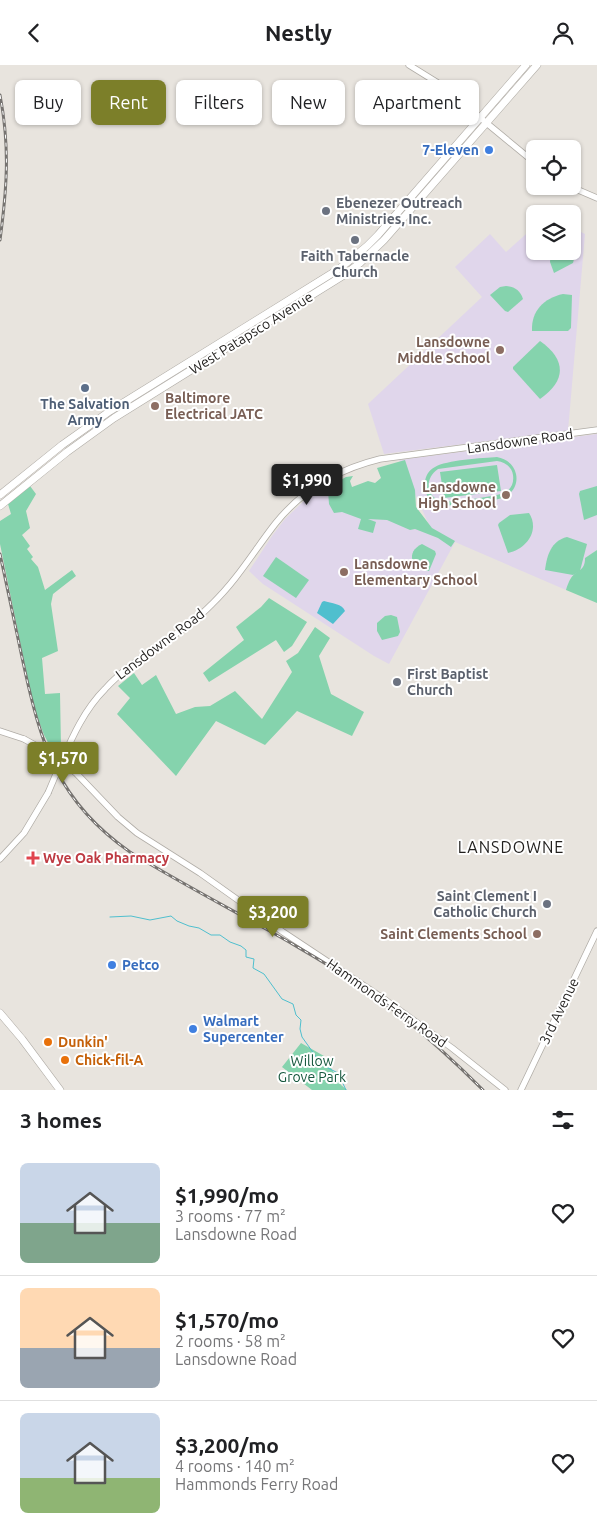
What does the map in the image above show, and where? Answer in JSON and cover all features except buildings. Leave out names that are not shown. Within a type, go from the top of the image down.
[{"type":"main road","name":"West Patapsco Avenue","points":[[0,506],[66,452],[114,418],[344,275],[360,263],[384,240],[537,65]]},
{"type":"main road","name":"West Patapsco Avenue","points":[[0,495],[62,445],[110,411],[339,269],[353,258],[378,235],[525,67]]},
{"type":"main road","points":[[514,91],[513,86],[524,74],[525,67]]},
{"type":"main road","points":[[0,1013],[60,1090]]},
{"type":"street","points":[[409,65],[438,83],[526,156]]},
{"type":"street","points":[[581,191],[597,198]]},
{"type":"street","name":"Lansdowne Road","points":[[0,859],[24,833],[48,793],[82,720],[104,689],[124,671],[183,630],[212,605],[242,571],[282,516],[296,501],[315,487],[345,470],[380,459],[597,430]]},
{"type":"street","name":"Hammonds Ferry Road","points":[[0,731],[24,739],[62,761],[118,817],[137,833],[384,999],[444,1042],[505,1090]]},
{"type":"street","name":"3rd Avenue","points":[[521,1090],[597,931]]},
{"type":"shaded area","name":"Lansdowne Middle School","points":[[581,232],[585,234],[568,431],[384,454],[368,404],[482,297],[455,267],[490,234],[506,252],[526,234],[526,260],[581,260]]},
{"type":"shaded area","points":[[597,434],[597,550],[585,558],[585,564],[581,571],[571,577],[566,590],[455,542],[389,664],[263,584],[249,571],[285,519],[308,497],[332,482],[431,529],[399,460]]},
{"type":"green space","points":[[550,260],[574,260],[573,263],[554,273]]},
{"type":"green space","points":[[506,286],[517,289],[523,299],[508,312],[490,295],[500,287]]},
{"type":"green space","points":[[563,294],[572,295],[571,328],[568,331],[532,331],[534,317],[540,307],[550,299]]},
{"type":"green space","points":[[540,341],[555,356],[560,370],[559,378],[555,385],[540,399],[513,367]]},
{"type":"green space","points":[[497,457],[506,461],[515,470],[516,484],[509,494],[492,500],[433,507],[435,503],[427,495],[425,489],[426,478],[431,470],[447,463]],"holes":[[[500,462],[510,467],[513,475],[510,489],[502,494],[464,500],[441,501],[436,499],[430,491],[429,482],[438,469]]]},
{"type":"green space","points":[[405,460],[415,490],[416,507],[432,528],[455,541],[451,547],[438,538],[415,529],[410,530],[387,520],[368,519],[376,522],[373,533],[358,529],[361,519],[342,512],[334,513],[329,504],[328,491],[321,494],[319,492],[346,477],[353,476],[350,481],[352,487],[368,481],[375,483],[381,478],[377,468]]},
{"type":"green space","points":[[497,465],[501,491],[444,498],[440,472]]},
{"type":"green space","points":[[30,486],[36,494],[26,511],[30,528],[22,535],[30,546],[27,549],[33,557],[31,559],[38,567],[45,590],[72,570],[76,576],[53,594],[51,604],[58,651],[42,658],[45,694],[60,693],[61,748],[58,751],[51,748],[33,705],[0,544],[0,521],[11,514],[8,504]]},
{"type":"green space","points":[[597,486],[597,515],[584,520],[580,491]]},
{"type":"green space","points":[[529,513],[533,526],[530,538],[521,547],[508,553],[498,525],[499,523],[510,515]]},
{"type":"green space","points":[[567,537],[587,544],[580,571],[573,575],[545,570],[551,549],[557,542]]},
{"type":"green space","points":[[422,544],[435,551],[436,554],[429,571],[418,567],[412,560],[413,551]]},
{"type":"green space","points":[[597,550],[597,603],[566,590],[573,575],[584,566],[585,558]]},
{"type":"green space","points":[[276,557],[309,580],[296,598],[263,576]]},
{"type":"green space","points":[[269,598],[307,622],[292,646],[284,652],[276,640],[209,682],[203,673],[244,640],[236,627]]},
{"type":"green space","points":[[385,616],[397,617],[400,632],[398,636],[382,640],[377,631],[377,623]]},
{"type":"green space","points":[[315,627],[330,638],[319,656],[331,694],[364,712],[352,736],[297,711],[265,745],[216,721],[176,776],[117,714],[130,698],[118,686],[134,673],[142,685],[156,675],[176,714],[195,707],[210,706],[235,691],[262,719],[292,672],[286,661],[298,653]]},
{"type":"green space","name":"Willow Grove Park","points":[[301,1043],[324,1056],[341,1085],[347,1090],[312,1090],[282,1067]]},
{"type":"water","points":[[324,601],[339,605],[345,611],[333,624],[317,613]]},
{"type":"waterway","points":[[110,917],[131,916],[150,920],[171,916],[177,921],[199,928],[211,935],[220,935],[230,942],[241,946],[246,950],[246,957],[254,959],[253,968],[264,974],[282,999],[293,1004],[296,1015],[301,1020],[300,1029],[302,1037],[322,1065],[338,1073],[346,1090]]},
{"type":"railway","points":[[0,95],[6,150],[4,203],[0,240]]},
{"type":"railway","points":[[0,554],[37,720],[56,769],[69,791],[85,812],[105,833],[130,852],[305,951],[362,987],[425,1036],[483,1090]]},
{"type":"place","name":"7-Eleven","points":[[489,150]]},
{"type":"place","name":"Ebenezer Outreach Ministries, Inc.","points":[[326,211]]},
{"type":"place","name":"Faith Tabernacle Church","points":[[355,240]]},
{"type":"place","name":"Lansdowne Middle School","points":[[500,350]]},
{"type":"place","name":"The Salvation Army","points":[[85,388]]},
{"type":"place","name":"Baltimore Electrical JATC","points":[[155,406]]},
{"type":"place","name":"Lansdowne High School","points":[[506,495]]},
{"type":"place","name":"Lansdowne Elementary School","points":[[344,572]]},
{"type":"place","name":"First Baptist Church","points":[[397,682]]},
{"type":"place","name":"Wye Oak Pharmacy","points":[[33,858]]},
{"type":"place","name":"Saint Clement I Catholic Church","points":[[547,904]]},
{"type":"place","name":"Saint Clements School","points":[[537,934]]},
{"type":"place","name":"Petco","points":[[112,965]]},
{"type":"place","name":"Walmart Supercenter","points":[[193,1029]]},
{"type":"place","name":"Dunkin'","points":[[48,1042]]},
{"type":"place","name":"Chick-fil-A","points":[[65,1060]]},
{"type":"district","name":"LANSDOWNE","points":[[511,847]]}]
